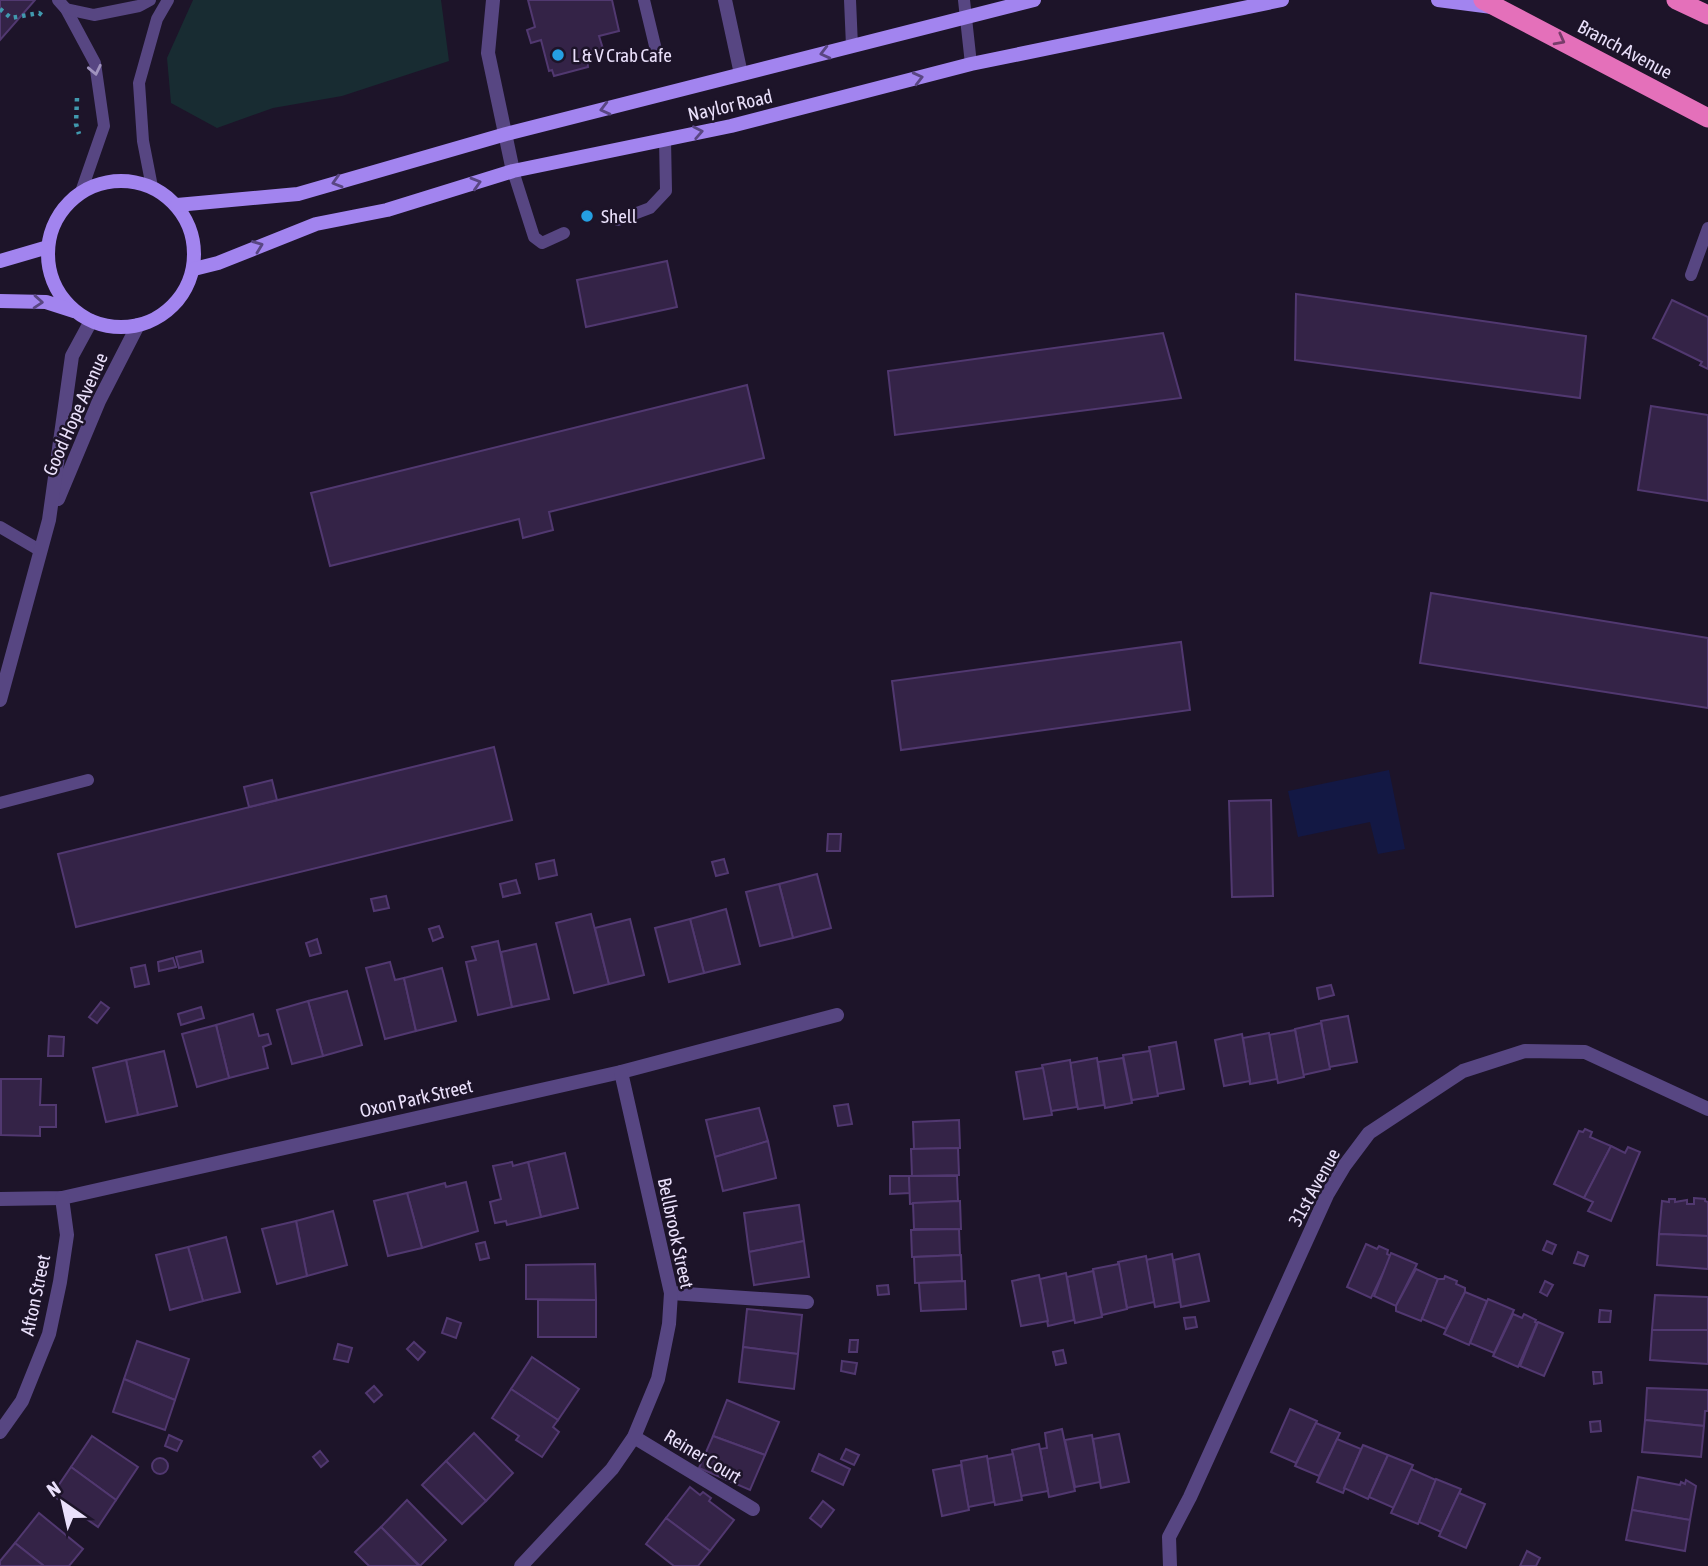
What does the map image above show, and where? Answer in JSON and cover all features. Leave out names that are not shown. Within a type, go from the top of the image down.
[{"type":"highway","points":[[1676,0],[1708,16]]},
{"type":"highway","name":"Branch Avenue","points":[[1491,4],[1708,118]]},
{"type":"main road","name":"Naylor Road","points":[[177,205],[298,194],[506,134],[1034,0]]},
{"type":"main road","name":"Naylor Road","points":[[194,269],[218,263],[316,224],[387,210],[513,171],[731,126],[971,64],[1282,0]]},
{"type":"main road","points":[[1438,0],[1491,4]]},
{"type":"main road","points":[[0,302],[46,302],[91,321],[114,327],[138,326],[158,317],[174,305],[187,288],[194,269],[195,246],[189,225],[177,205],[166,194],[128,180],[103,182],[81,192],[64,207],[53,226],[48,247],[49,271],[59,294],[75,312]]},
{"type":"main road","points":[[0,261],[48,247]]},
{"type":"street","points":[[493,0],[488,52],[513,171]]},
{"type":"street","points":[[725,0],[741,74]]},
{"type":"street","name":"Good Hope Avenue","points":[[0,700],[49,520],[72,356],[91,321]]},
{"type":"street","name":"Good Hope Avenue","points":[[49,520],[99,401],[138,326]]},
{"type":"street","name":"Oxon Park Street","points":[[0,1199],[62,1198],[621,1072],[837,1015]]},
{"type":"street","name":"31st Avenue","points":[[1170,1566],[1169,1537],[1190,1497],[1327,1195],[1369,1133],[1463,1072],[1525,1051],[1585,1052],[1708,1109]]},
{"type":"street","name":"Bellbrook Street","points":[[521,1566],[612,1469],[634,1437],[658,1379],[669,1324],[671,1293],[621,1072]]},
{"type":"street","name":"Afton Street","points":[[0,1432],[22,1401],[49,1335],[66,1235],[62,1198]]},
{"type":"street","points":[[671,1293],[807,1302]]},
{"type":"street","name":"Reiner Court","points":[[634,1437],[753,1509]]},
{"type":"lane","points":[[62,4],[94,15],[139,6],[150,0]]},
{"type":"lane","points":[[152,187],[143,141],[139,83],[157,19],[167,0]]},
{"type":"lane","points":[[644,0],[656,50]]},
{"type":"lane","points":[[850,0],[852,46]]},
{"type":"lane","points":[[964,0],[971,64]]},
{"type":"lane","points":[[62,4],[95,63],[104,126],[81,192]]},
{"type":"lane","points":[[618,220],[650,208],[666,191],[665,139]]},
{"type":"lane","points":[[513,171],[534,237],[541,243],[564,233]]},
{"type":"lane","points":[[1691,275],[1708,228]]},
{"type":"lane","points":[[0,527],[41,551]]},
{"type":"lane","points":[[0,803],[88,780]]},
{"type":"path","points":[[0,9],[11,18],[39,13],[48,20]]},
{"type":"path","points":[[77,97],[76,124],[79,135]]},
{"type":"shaded area","points":[[193,0],[441,0],[449,61],[342,96],[273,108],[217,128],[171,103],[167,58]]},
{"type":"shaded area","points":[[1389,770],[1405,849],[1378,854],[1370,822],[1298,837],[1288,791]]},
{"type":"building","points":[[0,0],[35,0],[0,40]]},
{"type":"building","points":[[528,0],[612,0],[619,31],[599,36],[604,52],[587,56],[588,67],[554,76],[552,70],[549,71],[541,40],[531,43],[527,30],[535,27]]},
{"type":"building","points":[[667,261],[677,307],[586,327],[577,280]]},
{"type":"building","points":[[1296,294],[1586,336],[1580,398],[1295,360]]},
{"type":"building","points":[[1672,300],[1708,317],[1708,369],[1700,365],[1702,362],[1653,338]]},
{"type":"building","points":[[1163,333],[1181,398],[895,435],[888,371]]},
{"type":"building","points":[[747,385],[764,458],[549,512],[553,530],[523,538],[519,519],[330,566],[311,493]]},
{"type":"building","points":[[1651,406],[1708,415],[1708,501],[1638,490]]},
{"type":"building","points":[[1431,593],[1708,638],[1708,708],[1420,663]]},
{"type":"building","points":[[1181,642],[1190,710],[901,750],[892,681]]},
{"type":"building","points":[[494,747],[512,820],[76,927],[58,854]]},
{"type":"building","points":[[272,780],[277,800],[249,807],[244,787]]},
{"type":"building","points":[[1271,800],[1273,896],[1232,897],[1229,801]]},
{"type":"building","points":[[828,834],[841,834],[840,851],[827,851]]},
{"type":"building","points":[[724,859],[728,873],[716,876],[712,862]]},
{"type":"building","points":[[554,860],[557,875],[539,879],[536,864]]},
{"type":"building","points":[[817,874],[831,928],[793,938],[779,884]]},
{"type":"building","points":[[516,880],[520,893],[503,897],[500,884]]},
{"type":"building","points":[[779,884],[793,938],[760,946],[746,892]]},
{"type":"building","points":[[386,896],[389,908],[374,911],[371,899]]},
{"type":"building","points":[[726,909],[740,964],[704,973],[690,919]]},
{"type":"building","points":[[591,914],[609,984],[574,993],[556,923]]},
{"type":"building","points":[[630,919],[644,975],[609,984],[595,928]]},
{"type":"building","points":[[690,919],[704,973],[669,982],[655,928]]},
{"type":"building","points":[[439,926],[443,937],[433,941],[429,929]]},
{"type":"building","points":[[317,939],[321,953],[310,956],[306,943]]},
{"type":"building","points":[[498,941],[512,1007],[478,1015],[466,962],[476,960],[472,947]]},
{"type":"building","points":[[536,944],[549,999],[512,1007],[501,952]]},
{"type":"building","points":[[201,951],[203,962],[179,968],[176,957]]},
{"type":"building","points":[[173,958],[176,967],[159,971],[158,962]]},
{"type":"building","points":[[390,962],[395,980],[404,978],[416,1031],[385,1039],[366,968]]},
{"type":"building","points":[[145,965],[149,984],[135,987],[131,968]]},
{"type":"building","points":[[442,968],[456,1021],[416,1031],[404,978]]},
{"type":"building","points":[[1331,985],[1334,995],[1319,999],[1317,988]]},
{"type":"building","points":[[347,991],[362,1045],[323,1056],[308,1001]]},
{"type":"building","points":[[308,1001],[323,1056],[292,1064],[277,1010]]},
{"type":"building","points":[[101,1002],[109,1008],[97,1023],[89,1017]]},
{"type":"building","points":[[201,1007],[204,1018],[181,1025],[178,1014]]},
{"type":"building","points":[[253,1014],[259,1036],[268,1034],[271,1044],[263,1047],[268,1068],[229,1078],[216,1025]]},
{"type":"building","points":[[1348,1016],[1357,1062],[1329,1067],[1321,1021]]},
{"type":"building","points":[[1321,1023],[1330,1069],[1303,1075],[1295,1029]]},
{"type":"building","points":[[216,1025],[229,1078],[197,1087],[182,1034]]},
{"type":"building","points":[[1295,1030],[1304,1077],[1278,1083],[1269,1035]]},
{"type":"building","points":[[1269,1033],[1277,1079],[1250,1084],[1243,1038]]},
{"type":"building","points":[[1242,1034],[1250,1081],[1224,1086],[1215,1040]]},
{"type":"building","points":[[49,1036],[64,1037],[63,1056],[48,1056]]},
{"type":"building","points":[[1176,1042],[1184,1089],[1157,1094],[1149,1047]]},
{"type":"building","points":[[164,1051],[177,1106],[138,1115],[126,1060]]},
{"type":"building","points":[[1150,1051],[1158,1096],[1132,1100],[1123,1055]]},
{"type":"building","points":[[1097,1058],[1104,1105],[1078,1109],[1070,1063]]},
{"type":"building","points":[[1123,1058],[1132,1103],[1105,1108],[1098,1062]]},
{"type":"building","points":[[126,1060],[138,1115],[106,1122],[93,1068]]},
{"type":"building","points":[[1070,1060],[1077,1107],[1051,1111],[1042,1065]]},
{"type":"building","points":[[1043,1068],[1052,1115],[1024,1119],[1016,1072]]},
{"type":"building","points":[[1,1079],[41,1079],[40,1105],[56,1105],[56,1127],[40,1127],[40,1136],[1,1135]]},
{"type":"building","points":[[848,1104],[852,1124],[838,1126],[834,1106]]},
{"type":"building","points":[[759,1108],[768,1141],[715,1157],[706,1120]]},
{"type":"building","points":[[959,1120],[960,1148],[914,1149],[913,1122]]},
{"type":"building","points":[[1585,1129],[1592,1132],[1590,1137],[1611,1146],[1584,1198],[1554,1184],[1579,1131],[1583,1132]]},
{"type":"building","points":[[768,1141],[776,1178],[723,1191],[715,1157]]},
{"type":"building","points":[[1611,1146],[1625,1153],[1628,1147],[1640,1152],[1611,1221],[1588,1211],[1593,1202],[1584,1198]]},
{"type":"building","points":[[958,1148],[959,1175],[912,1176],[911,1149]]},
{"type":"building","points":[[565,1153],[578,1208],[541,1217],[528,1162]]},
{"type":"building","points":[[512,1162],[513,1166],[528,1162],[541,1217],[507,1225],[506,1221],[495,1223],[490,1202],[501,1199],[493,1166]]},
{"type":"building","points":[[890,1176],[909,1176],[910,1193],[890,1194]]},
{"type":"building","points":[[909,1176],[957,1176],[958,1201],[910,1204]]},
{"type":"building","points":[[466,1182],[478,1231],[422,1248],[407,1193],[445,1183],[446,1187]]},
{"type":"building","points":[[407,1193],[422,1248],[388,1256],[374,1201]]},
{"type":"building","points":[[1694,1198],[1708,1202],[1708,1236],[1659,1234],[1662,1201],[1687,1200],[1687,1204],[1694,1204]]},
{"type":"building","points":[[960,1201],[961,1229],[914,1229],[913,1203]]},
{"type":"building","points":[[799,1205],[804,1241],[749,1252],[744,1213]]},
{"type":"building","points":[[333,1211],[347,1265],[307,1276],[296,1221]]},
{"type":"building","points":[[296,1221],[307,1276],[277,1284],[262,1229]]},
{"type":"building","points":[[959,1229],[960,1255],[912,1257],[911,1230]]},
{"type":"building","points":[[1659,1234],[1708,1236],[1708,1269],[1657,1265]]},
{"type":"building","points":[[226,1237],[240,1292],[203,1301],[188,1247]]},
{"type":"building","points":[[804,1241],[809,1277],[754,1285],[749,1252]]},
{"type":"building","points":[[1547,1241],[1556,1245],[1552,1254],[1543,1250]]},
{"type":"building","points":[[485,1242],[489,1258],[480,1260],[476,1244]]},
{"type":"building","points":[[1366,1244],[1388,1250],[1387,1254],[1391,1256],[1371,1298],[1347,1287]]},
{"type":"building","points":[[188,1247],[203,1301],[170,1310],[156,1255]]},
{"type":"building","points":[[1578,1252],[1588,1256],[1584,1266],[1574,1263]]},
{"type":"building","points":[[1391,1253],[1417,1264],[1396,1306],[1374,1296]]},
{"type":"building","points":[[1172,1254],[1180,1302],[1155,1307],[1146,1260]]},
{"type":"building","points":[[1199,1254],[1209,1301],[1181,1307],[1174,1260]]},
{"type":"building","points":[[961,1255],[962,1281],[915,1283],[914,1257]]},
{"type":"building","points":[[1146,1256],[1154,1302],[1127,1308],[1118,1262]]},
{"type":"building","points":[[595,1264],[596,1300],[526,1299],[526,1265]]},
{"type":"building","points":[[1119,1264],[1127,1309],[1102,1315],[1093,1269]]},
{"type":"building","points":[[1416,1269],[1438,1279],[1421,1321],[1396,1311],[1396,1306]]},
{"type":"building","points":[[1093,1271],[1102,1317],[1075,1323],[1067,1277]]},
{"type":"building","points":[[1066,1273],[1074,1320],[1048,1326],[1040,1279]]},
{"type":"building","points":[[1039,1275],[1048,1321],[1021,1326],[1012,1281]]},
{"type":"building","points":[[1445,1276],[1465,1288],[1446,1329],[1422,1319],[1438,1279],[1444,1279]]},
{"type":"building","points":[[965,1281],[966,1309],[921,1311],[919,1283]]},
{"type":"building","points":[[1545,1281],[1553,1285],[1547,1296],[1540,1292]]},
{"type":"building","points":[[888,1285],[889,1294],[878,1295],[877,1286]]},
{"type":"building","points":[[1465,1292],[1487,1301],[1469,1345],[1444,1334]]},
{"type":"building","points":[[1655,1295],[1708,1297],[1708,1330],[1652,1330]]},
{"type":"building","points":[[1488,1299],[1514,1310],[1494,1353],[1470,1343]]},
{"type":"building","points":[[538,1300],[596,1300],[596,1337],[538,1337]]},
{"type":"building","points":[[747,1309],[802,1315],[798,1354],[743,1347]]},
{"type":"building","points":[[1600,1310],[1611,1311],[1610,1322],[1599,1322]]},
{"type":"building","points":[[1513,1314],[1522,1318],[1524,1314],[1537,1323],[1518,1367],[1493,1356]]},
{"type":"building","points":[[1195,1317],[1197,1327],[1186,1329],[1184,1318]]},
{"type":"building","points":[[447,1318],[461,1323],[456,1338],[442,1333]]},
{"type":"building","points":[[1538,1322],[1563,1333],[1544,1376],[1520,1366]]},
{"type":"building","points":[[1652,1330],[1708,1330],[1708,1364],[1650,1360]]},
{"type":"building","points":[[850,1340],[858,1340],[857,1352],[849,1352]]},
{"type":"building","points":[[137,1341],[189,1359],[175,1400],[124,1379]]},
{"type":"building","points":[[414,1342],[425,1352],[418,1360],[407,1349]]},
{"type":"building","points":[[338,1344],[352,1348],[348,1362],[334,1359]]},
{"type":"building","points":[[743,1347],[798,1354],[794,1389],[739,1382]]},
{"type":"building","points":[[1063,1350],[1066,1363],[1056,1365],[1053,1352]]},
{"type":"building","points":[[532,1357],[579,1389],[558,1420],[511,1389]]},
{"type":"building","points":[[842,1361],[857,1363],[855,1374],[841,1371]]},
{"type":"building","points":[[1593,1372],[1601,1372],[1602,1383],[1594,1384]]},
{"type":"building","points":[[124,1379],[175,1400],[165,1430],[113,1412]]},
{"type":"building","points":[[374,1386],[382,1395],[374,1402],[366,1393]]},
{"type":"building","points":[[1647,1388],[1708,1390],[1708,1411],[1705,1411],[1704,1426],[1645,1420]]},
{"type":"building","points":[[511,1389],[558,1420],[553,1427],[559,1432],[542,1457],[516,1440],[519,1436],[492,1418]]},
{"type":"building","points":[[727,1400],[779,1422],[765,1455],[713,1436]]},
{"type":"building","points":[[1290,1409],[1317,1421],[1296,1463],[1271,1452]]},
{"type":"building","points":[[1645,1420],[1704,1426],[1701,1457],[1642,1452]]},
{"type":"building","points":[[1600,1421],[1601,1431],[1591,1432],[1590,1422]]},
{"type":"building","points":[[1316,1423],[1340,1433],[1319,1476],[1295,1466]]},
{"type":"building","points":[[1062,1429],[1075,1491],[1049,1497],[1040,1449],[1047,1448],[1045,1433]]},
{"type":"building","points":[[474,1433],[513,1473],[486,1501],[446,1461]]},
{"type":"building","points":[[1119,1434],[1129,1482],[1101,1488],[1093,1439]]},
{"type":"building","points":[[169,1435],[182,1441],[177,1451],[165,1446]]},
{"type":"building","points":[[1092,1435],[1100,1482],[1075,1487],[1065,1440]]},
{"type":"building","points":[[92,1436],[138,1467],[116,1500],[71,1467]]},
{"type":"building","points":[[713,1436],[765,1455],[750,1490],[699,1468]]},
{"type":"building","points":[[1337,1439],[1361,1449],[1343,1493],[1317,1482]]},
{"type":"building","points":[[1039,1444],[1048,1491],[1021,1496],[1012,1450]]},
{"type":"building","points":[[1363,1445],[1388,1455],[1368,1499],[1344,1488]]},
{"type":"building","points":[[846,1449],[859,1455],[854,1465],[841,1459]]},
{"type":"building","points":[[320,1451],[328,1461],[321,1467],[313,1457]]},
{"type":"building","points":[[819,1454],[850,1469],[843,1485],[812,1471]]},
{"type":"building","points":[[1013,1454],[1022,1500],[995,1505],[987,1459]]},
{"type":"building","points":[[1388,1455],[1413,1465],[1394,1508],[1369,1497]]},
{"type":"building","points":[[987,1456],[994,1502],[968,1507],[961,1461]]},
{"type":"building","points":[[157,1458],[163,1458],[168,1466],[166,1472],[157,1474],[152,1469],[152,1463]]},
{"type":"building","points":[[446,1461],[486,1501],[462,1524],[422,1485]]},
{"type":"building","points":[[961,1465],[969,1510],[942,1516],[933,1470]]},
{"type":"building","points":[[71,1467],[116,1500],[98,1527],[52,1495]]},
{"type":"building","points":[[1411,1469],[1436,1480],[1418,1524],[1391,1513]]},
{"type":"building","points":[[1638,1477],[1680,1485],[1681,1482],[1685,1484],[1686,1480],[1696,1486],[1690,1520],[1632,1510]]},
{"type":"building","points":[[1436,1479],[1461,1489],[1441,1532],[1419,1522]]},
{"type":"building","points":[[690,1487],[700,1495],[703,1492],[711,1498],[709,1501],[734,1520],[710,1551],[666,1518]]},
{"type":"building","points":[[1459,1493],[1485,1504],[1466,1548],[1439,1536]]},
{"type":"building","points":[[407,1500],[446,1540],[420,1566],[381,1527]]},
{"type":"building","points":[[823,1501],[834,1510],[821,1527],[810,1518]]},
{"type":"building","points":[[1632,1510],[1690,1520],[1685,1551],[1626,1540]]},
{"type":"building","points":[[39,1513],[83,1549],[69,1566],[44,1566],[15,1543]]},
{"type":"building","points":[[666,1518],[710,1551],[698,1566],[674,1566],[646,1544]]},
{"type":"building","points":[[381,1527],[419,1566],[369,1566],[355,1552]]},
{"type":"building","points":[[15,1543],[44,1566],[0,1566],[0,1561]]},
{"type":"building","points":[[1527,1551],[1540,1558],[1536,1566],[1520,1566]]},
{"type":"place","name":"L & V Crab Cafe","points":[[558,55]]},
{"type":"place","name":"Shell","points":[[587,216]]}]
